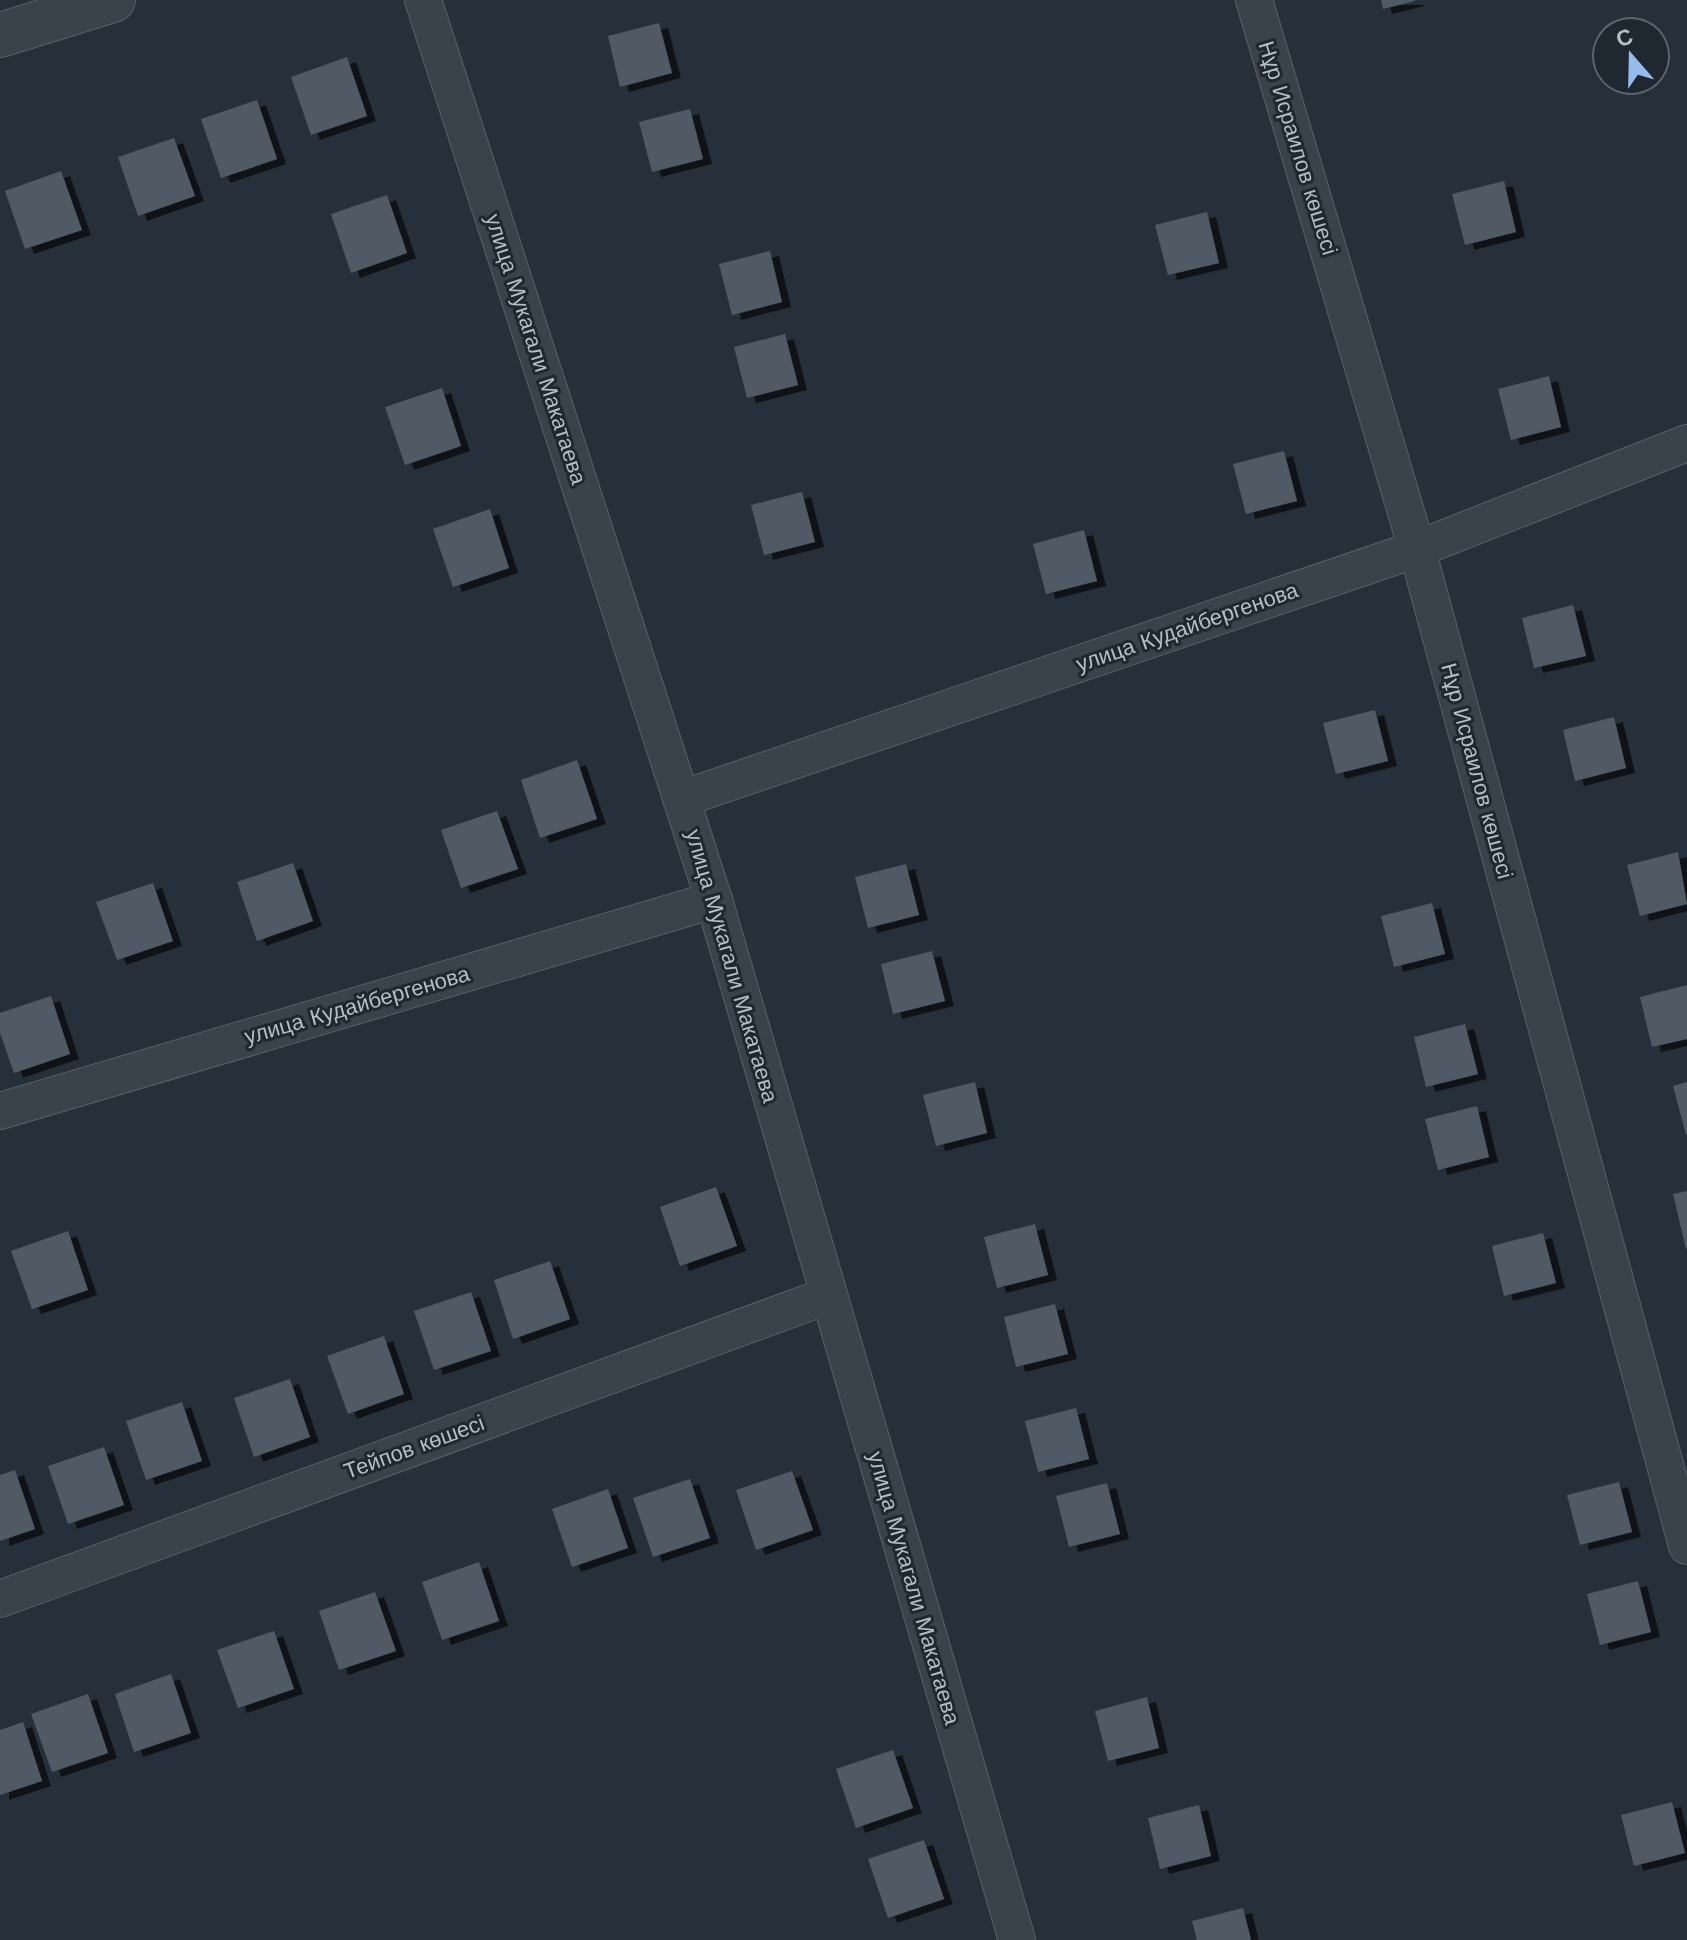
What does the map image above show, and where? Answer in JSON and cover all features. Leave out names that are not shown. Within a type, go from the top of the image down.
[{"type":"street","points":[[0,35],[113,0]]},
{"type":"street","name":"улица Мукагали Макатаева","points":[[423,0],[714,900],[1017,1940]]},
{"type":"street","name":"Нұр Исраилов көшесі","points":[[1254,0],[1417,549],[1687,1546]]},
{"type":"street","name":"улица Кудайбергенова","points":[[681,799],[1417,549],[1687,443]]},
{"type":"street","name":"улица Кудайбергенова","points":[[0,1111],[714,900]]},
{"type":"street","name":"Тейпов көшесі","points":[[0,1599],[827,1296]]},
{"type":"building","points":[[1381,0],[1415,0],[1415,1],[1383,9]]},
{"type":"building","points":[[659,23],[672,73],[620,87],[608,36]]},
{"type":"building","points":[[347,57],[367,116],[311,135],[291,77]]},
{"type":"building","points":[[257,100],[277,159],[221,178],[201,119]]},
{"type":"building","points":[[690,109],[703,159],[652,172],[639,122]]},
{"type":"building","points":[[174,138],[195,196],[138,216],[118,157]]},
{"type":"building","points":[[61,171],[82,230],[25,249],[5,191]]},
{"type":"building","points":[[1504,181],[1516,232],[1465,245],[1452,194]]},
{"type":"building","points":[[387,195],[407,253],[351,273],[331,214]]},
{"type":"building","points":[[1207,212],[1219,263],[1168,275],[1155,225]]},
{"type":"building","points":[[770,251],[782,302],[732,315],[719,264]]},
{"type":"building","points":[[785,334],[798,385],[747,398],[734,347]]},
{"type":"building","points":[[1549,376],[1561,427],[1511,440],[1498,389]]},
{"type":"building","points":[[442,388],[461,446],[405,465],[385,407]]},
{"type":"building","points":[[1284,451],[1297,501],[1246,514],[1233,464]]},
{"type":"building","points":[[802,492],[815,542],[764,555],[751,505]]},
{"type":"building","points":[[490,509],[509,568],[453,587],[433,529]]},
{"type":"building","points":[[1084,530],[1097,581],[1046,594],[1033,544]]},
{"type":"building","points":[[1573,605],[1586,656],[1534,668],[1522,618]]},
{"type":"building","points":[[1375,710],[1388,761],[1336,774],[1323,723]]},
{"type":"building","points":[[1614,717],[1626,768],[1575,781],[1563,730]]},
{"type":"building","points":[[577,760],[597,819],[540,838],[521,780]]},
{"type":"building","points":[[497,811],[518,869],[461,888],[441,830]]},
{"type":"building","points":[[1678,852],[1687,904],[1640,916],[1627,865]]},
{"type":"building","points":[[293,863],[313,921],[257,941],[237,882]]},
{"type":"building","points":[[906,864],[919,915],[868,928],[855,877]]},
{"type":"building","points":[[153,883],[173,941],[117,960],[96,902]]},
{"type":"building","points":[[1432,903],[1445,954],[1394,967],[1381,916]]},
{"type":"building","points":[[932,951],[945,1001],[893,1014],[881,964]]},
{"type":"building","points":[[1687,985],[1687,1039],[1652,1047],[1640,997]]},
{"type":"building","points":[[51,996],[70,1054],[14,1073],[0,1033],[0,1013]]},
{"type":"building","points":[[1465,1024],[1478,1074],[1426,1087],[1414,1037]]},
{"type":"building","points":[[975,1082],[987,1133],[936,1146],[923,1095]]},
{"type":"building","points":[[1687,1082],[1687,1135],[1686,1135],[1673,1086]]},
{"type":"building","points":[[1477,1106],[1489,1157],[1438,1170],[1425,1119]]},
{"type":"building","points":[[716,1187],[737,1246],[680,1266],[660,1207]]},
{"type":"building","points":[[1687,1191],[1687,1248],[1686,1249],[1673,1194]]},
{"type":"building","points":[[1035,1224],[1048,1275],[997,1288],[984,1237]]},
{"type":"building","points":[[68,1231],[88,1290],[32,1309],[11,1251]]},
{"type":"building","points":[[1543,1233],[1556,1283],[1504,1296],[1492,1246]]},
{"type":"building","points":[[550,1261],[570,1319],[513,1339],[494,1280]]},
{"type":"building","points":[[471,1292],[491,1351],[434,1370],[414,1311]]},
{"type":"building","points":[[1055,1304],[1068,1354],[1016,1367],[1004,1317]]},
{"type":"building","points":[[384,1336],[404,1394],[348,1414],[327,1356]]},
{"type":"building","points":[[290,1379],[310,1437],[254,1457],[234,1398]]},
{"type":"building","points":[[182,1402],[202,1461],[146,1480],[126,1421]]},
{"type":"building","points":[[1076,1408],[1089,1459],[1038,1472],[1025,1421]]},
{"type":"building","points":[[104,1447],[124,1505],[68,1524],[48,1466]]},
{"type":"building","points":[[15,1470],[35,1529],[0,1541],[0,1475]]},
{"type":"building","points":[[792,1471],[813,1530],[756,1550],[736,1490]]},
{"type":"building","points":[[690,1479],[710,1538],[653,1557],[633,1498]]},
{"type":"building","points":[[1619,1482],[1632,1532],[1580,1545],[1567,1495]]},
{"type":"building","points":[[1107,1483],[1120,1534],[1069,1547],[1056,1496]]},
{"type":"building","points":[[608,1489],[628,1548],[572,1567],[552,1509]]},
{"type":"building","points":[[479,1562],[499,1621],[442,1640],[422,1582]]},
{"type":"building","points":[[1638,1581],[1651,1632],[1600,1645],[1587,1594]]},
{"type":"building","points":[[375,1592],[396,1651],[339,1670],[319,1611]]},
{"type":"building","points":[[274,1631],[294,1689],[238,1708],[217,1650]]},
{"type":"building","points":[[171,1674],[191,1733],[134,1752],[115,1694]]},
{"type":"building","points":[[88,1694],[108,1753],[52,1772],[31,1714]]},
{"type":"building","points":[[1147,1697],[1159,1748],[1108,1761],[1095,1711]]},
{"type":"building","points":[[23,1722],[42,1781],[0,1795],[0,1730]]},
{"type":"building","points":[[893,1750],[913,1808],[856,1828],[836,1769]]},
{"type":"building","points":[[1672,1802],[1685,1853],[1634,1866],[1621,1815]]},
{"type":"building","points":[[1199,1805],[1211,1856],[1160,1869],[1148,1818]]},
{"type":"building","points":[[924,1840],[944,1899],[888,1918],[868,1859]]},
{"type":"building","points":[[1243,1908],[1251,1940],[1197,1940],[1192,1921]]}]
